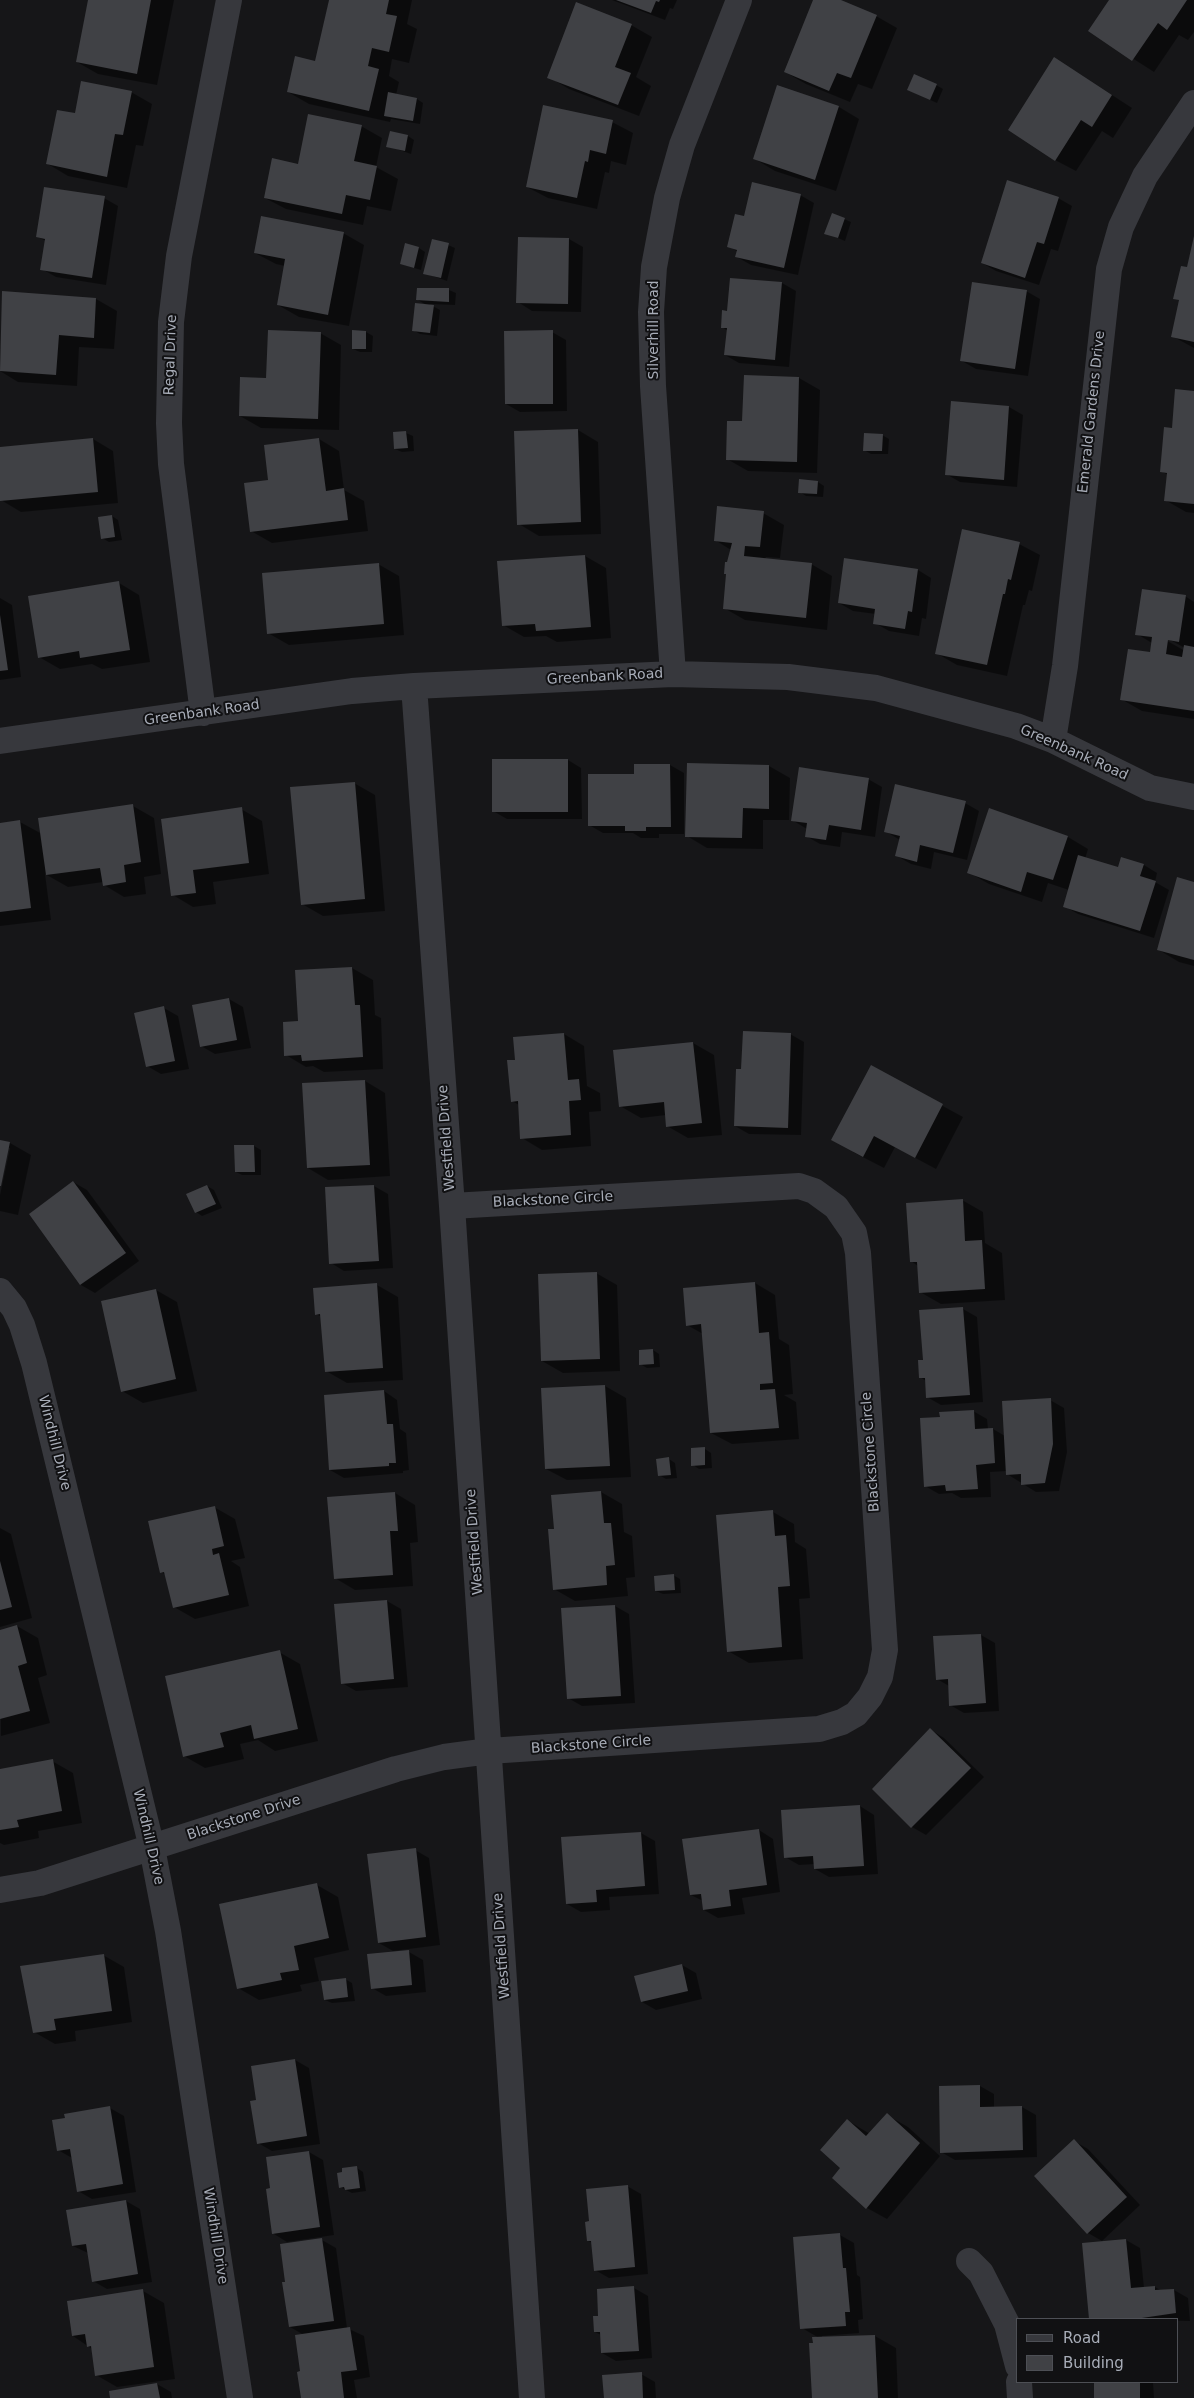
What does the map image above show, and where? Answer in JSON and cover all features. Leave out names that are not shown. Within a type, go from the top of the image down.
[{"type":"street","name":"Regal Drive","points":[[203,713],[171,464],[169,423],[171,322],[179,256],[229,0]]},
{"type":"street","name":"Silverhill Road","points":[[673,674],[653,386],[651,312],[654,267],[667,198],[682,145],[739,0]]},
{"type":"street","name":"Emerald Gardens Drive","points":[[1053,740],[1065,666],[1109,269],[1121,227],[1145,176],[1194,104]]},
{"type":"street","name":"Greenbank Road","points":[[0,741],[352,691],[414,686],[673,674],[788,677],[876,688],[1016,726],[1053,740],[1150,788],[1194,797]]},
{"type":"street","name":"Westfield Drive","points":[[414,686],[452,1206],[532,2398]]},
{"type":"street","name":"Blackstone Circle","points":[[452,1206],[800,1186],[814,1192],[836,1207],[854,1233],[858,1253],[876,1515],[884,1650],[880,1677],[870,1697],[856,1714],[842,1722],[819,1730],[489,1751]]},
{"type":"street","name":"Windhill Drive","points":[[0,1291],[14,1308],[22,1325],[34,1363],[152,1848],[168,1931],[240,2398]]},
{"type":"street","name":"Blackstone Drive","points":[[0,1890],[40,1882],[152,1848],[396,1769],[444,1757],[489,1751]]},
{"type":"street","points":[[969,2261],[981,2273],[1007,2324],[1016,2358]]},
{"type":"street","points":[[1019,2383],[1020,2398]]},
{"type":"building","points":[[88,0],[151,0],[137,74],[76,62]]},
{"type":"building","points":[[329,0],[389,0],[386,14],[397,16],[389,52],[372,48],[368,66],[379,69],[369,111],[287,92],[295,56],[315,61]]},
{"type":"building","points":[[616,0],[660,0],[659,2],[656,1],[651,13]]},
{"type":"building","points":[[813,0],[841,0],[877,15],[851,78],[837,73],[829,91],[784,72]]},
{"type":"building","points":[[1109,0],[1187,0],[1167,30],[1158,23],[1132,61],[1088,31]]},
{"type":"building","points":[[576,2],[632,24],[615,67],[631,73],[618,105],[547,78]]},
{"type":"building","points":[[1054,57],[1112,95],[1092,127],[1081,120],[1055,161],[1008,130]]},
{"type":"building","points":[[914,74],[937,84],[930,100],[907,90]]},
{"type":"building","points":[[81,81],[132,91],[123,135],[115,134],[107,177],[46,164],[57,110],[75,113]]},
{"type":"building","points":[[777,85],[839,106],[815,180],[753,159]]},
{"type":"building","points":[[388,92],[417,98],[413,121],[384,116]]},
{"type":"building","points":[[543,105],[613,120],[606,154],[590,150],[588,162],[585,161],[577,198],[526,187]]},
{"type":"building","points":[[308,114],[362,125],[354,161],[377,166],[370,200],[346,195],[342,214],[264,198],[272,158],[298,164]]},
{"type":"building","points":[[390,131],[408,135],[405,151],[386,147]]},
{"type":"building","points":[[1007,180],[1059,197],[1044,244],[1037,242],[1025,278],[981,263]]},
{"type":"building","points":[[752,182],[801,194],[784,268],[735,257],[737,250],[727,247],[735,214],[744,216]]},
{"type":"building","points":[[44,187],[105,196],[92,278],[40,270],[45,239],[36,237]]},
{"type":"building","points":[[832,213],[845,218],[838,238],[824,234]]},
{"type":"building","points":[[261,216],[344,232],[328,315],[277,305],[285,259],[254,253]]},
{"type":"building","points":[[1194,236],[1194,342],[1171,337],[1179,300],[1173,299],[1181,266],[1187,267]]},
{"type":"building","points":[[518,237],[569,238],[568,304],[516,303]]},
{"type":"building","points":[[432,239],[449,243],[441,278],[423,274]]},
{"type":"building","points":[[405,243],[419,247],[414,268],[400,264]]},
{"type":"building","points":[[730,278],[782,282],[775,360],[724,355],[727,328],[721,328],[722,310],[727,311]]},
{"type":"building","points":[[972,282],[1027,290],[1015,369],[960,361]]},
{"type":"building","points":[[417,288],[449,288],[449,302],[416,300]]},
{"type":"building","points":[[2,291],[96,298],[94,338],[59,335],[56,375],[0,371]]},
{"type":"building","points":[[415,303],[434,305],[430,333],[412,331]]},
{"type":"building","points":[[268,330],[321,332],[318,419],[239,416],[240,377],[266,378]]},
{"type":"building","points":[[352,330],[366,331],[366,349],[352,349]]},
{"type":"building","points":[[553,330],[553,404],[505,404],[504,331]]},
{"type":"building","points":[[744,375],[799,377],[797,462],[726,460],[727,421],[742,421]]},
{"type":"building","points":[[1175,389],[1194,391],[1194,504],[1164,501],[1167,473],[1160,472],[1164,427],[1172,428]]},
{"type":"building","points":[[951,401],[1009,406],[1004,480],[945,475]]},
{"type":"building","points":[[578,429],[581,522],[517,525],[514,431]]},
{"type":"building","points":[[406,431],[408,448],[394,449],[393,432]]},
{"type":"building","points":[[864,433],[883,434],[882,451],[863,451]]},
{"type":"building","points":[[93,438],[98,492],[0,501],[0,447]]},
{"type":"building","points":[[319,438],[326,491],[344,488],[348,520],[250,532],[244,483],[268,480],[264,445]]},
{"type":"building","points":[[799,479],[818,481],[817,494],[798,493]]},
{"type":"building","points":[[717,506],[764,511],[760,547],[745,546],[744,556],[812,563],[806,618],[723,609],[726,574],[724,574],[725,562],[727,562],[732,543],[714,541]]},
{"type":"building","points":[[112,515],[115,537],[101,539],[98,517]]},
{"type":"building","points":[[962,529],[1020,542],[1011,580],[1008,579],[1005,594],[1003,594],[987,665],[935,654]]},
{"type":"building","points":[[585,555],[591,627],[536,631],[535,624],[502,626],[497,561]]},
{"type":"building","points":[[844,558],[918,569],[912,612],[908,611],[905,629],[873,624],[875,609],[838,603]]},
{"type":"building","points":[[379,563],[384,624],[267,634],[262,573]]},
{"type":"building","points":[[119,581],[130,650],[80,658],[79,651],[38,658],[28,596]]},
{"type":"building","points":[[1142,589],[1186,595],[1179,642],[1168,640],[1166,654],[1182,657],[1184,645],[1194,647],[1194,711],[1120,700],[1128,649],[1150,652],[1152,637],[1135,635]]},
{"type":"building","points":[[0,615],[8,670],[0,671]]},
{"type":"building","points":[[492,759],[568,759],[568,812],[492,812]]},
{"type":"building","points":[[687,763],[769,765],[769,809],[743,808],[742,838],[685,837]]},
{"type":"building","points":[[634,764],[670,764],[671,827],[646,827],[646,831],[625,831],[625,826],[588,826],[588,774],[634,774]]},
{"type":"building","points":[[799,767],[869,778],[861,830],[829,825],[826,840],[805,837],[807,823],[791,821]]},
{"type":"building","points":[[355,782],[365,899],[301,905],[290,787]]},
{"type":"building","points":[[895,784],[966,801],[953,853],[920,845],[917,862],[895,856],[900,836],[884,832]]},
{"type":"building","points":[[133,804],[141,862],[124,865],[126,882],[103,886],[100,868],[46,875],[38,818]]},
{"type":"building","points":[[242,807],[249,863],[193,870],[196,893],[171,896],[161,819]]},
{"type":"building","points":[[989,808],[1068,836],[1053,880],[1027,872],[1021,892],[967,873]]},
{"type":"building","points":[[20,820],[31,908],[0,912],[0,823]]},
{"type":"building","points":[[1078,855],[1118,867],[1121,857],[1144,864],[1140,876],[1156,881],[1140,931],[1063,907]]},
{"type":"building","points":[[1177,877],[1194,882],[1194,960],[1157,950]]},
{"type":"building","points":[[352,967],[355,1005],[360,1005],[363,1057],[302,1061],[301,1055],[284,1056],[283,1022],[298,1021],[295,970]]},
{"type":"building","points":[[229,998],[237,1040],[200,1047],[192,1005]]},
{"type":"building","points":[[164,1006],[175,1061],[146,1067],[134,1013]]},
{"type":"building","points":[[743,1031],[791,1033],[788,1128],[734,1126],[736,1069],[741,1069]]},
{"type":"building","points":[[564,1033],[568,1080],[579,1079],[581,1100],[569,1101],[571,1135],[520,1139],[518,1101],[511,1102],[507,1060],[515,1060],[513,1037]]},
{"type":"building","points":[[693,1042],[702,1123],[666,1127],[664,1102],[619,1107],[613,1050]]},
{"type":"building","points":[[871,1065],[943,1104],[915,1158],[874,1136],[863,1157],[831,1140]]},
{"type":"building","points":[[365,1080],[370,1165],[307,1168],[302,1083]]},
{"type":"building","points":[[0,1140],[10,1142],[1,1186],[0,1186]]},
{"type":"building","points":[[234,1145],[254,1145],[255,1172],[235,1172]]},
{"type":"building","points":[[73,1181],[126,1253],[80,1285],[29,1214]]},
{"type":"building","points":[[207,1185],[216,1204],[195,1213],[186,1194]]},
{"type":"building","points":[[374,1185],[379,1261],[329,1264],[325,1187]]},
{"type":"building","points":[[963,1199],[965,1241],[982,1240],[985,1289],[919,1293],[917,1262],[910,1262],[906,1203]]},
{"type":"building","points":[[597,1272],[600,1359],[541,1361],[538,1274]]},
{"type":"building","points":[[755,1282],[759,1333],[769,1332],[773,1383],[760,1384],[760,1390],[775,1389],[779,1428],[710,1433],[701,1324],[686,1326],[683,1288]]},
{"type":"building","points":[[377,1283],[383,1368],[325,1372],[320,1314],[315,1315],[313,1288]]},
{"type":"building","points":[[156,1289],[176,1379],[121,1392],[101,1301]]},
{"type":"building","points":[[963,1307],[970,1395],[926,1398],[925,1378],[919,1378],[918,1360],[923,1360],[919,1310]]},
{"type":"building","points":[[653,1349],[654,1364],[639,1365],[639,1350]]},
{"type":"building","points":[[605,1385],[610,1466],[545,1469],[541,1388]]},
{"type":"building","points":[[384,1390],[387,1424],[393,1424],[396,1463],[389,1463],[389,1466],[329,1470],[324,1395]]},
{"type":"building","points":[[1051,1398],[1053,1444],[1045,1483],[1021,1485],[1021,1474],[1006,1475],[1002,1401]]},
{"type":"building","points":[[974,1410],[975,1429],[993,1428],[995,1463],[976,1465],[978,1489],[946,1491],[945,1485],[924,1487],[920,1418],[940,1417],[939,1412]]},
{"type":"building","points":[[705,1447],[705,1465],[691,1466],[691,1448]]},
{"type":"building","points":[[669,1457],[671,1475],[658,1476],[656,1459]]},
{"type":"building","points":[[601,1491],[604,1523],[611,1523],[615,1565],[606,1566],[607,1585],[553,1590],[548,1529],[554,1529],[551,1495]]},
{"type":"building","points":[[395,1492],[398,1531],[390,1531],[393,1575],[334,1579],[327,1497]]},
{"type":"building","points":[[215,1506],[224,1546],[212,1549],[213,1555],[219,1553],[229,1595],[173,1608],[164,1572],[160,1573],[148,1521]]},
{"type":"building","points":[[773,1510],[775,1536],[786,1535],[790,1586],[778,1587],[782,1647],[727,1652],[716,1515]]},
{"type":"building","points":[[0,1561],[12,1607],[0,1610]]},
{"type":"building","points":[[674,1574],[675,1590],[655,1591],[654,1576]]},
{"type":"building","points":[[387,1600],[394,1679],[341,1684],[334,1604]]},
{"type":"building","points":[[615,1605],[621,1696],[567,1699],[561,1608]]},
{"type":"building","points":[[17,1625],[27,1663],[18,1666],[30,1711],[0,1719],[0,1630]]},
{"type":"building","points":[[981,1634],[986,1703],[949,1706],[948,1679],[936,1680],[933,1636]]},
{"type":"building","points":[[280,1650],[298,1729],[254,1739],[251,1725],[220,1733],[224,1747],[183,1757],[165,1676]]},
{"type":"building","points":[[930,1728],[971,1768],[911,1828],[872,1789]]},
{"type":"building","points":[[53,1759],[62,1811],[17,1820],[19,1827],[0,1830],[0,1769]]},
{"type":"building","points":[[860,1805],[864,1866],[814,1869],[813,1856],[784,1858],[781,1810]]},
{"type":"building","points":[[759,1829],[767,1885],[729,1890],[731,1906],[703,1910],[701,1894],[690,1895],[682,1839]]},
{"type":"building","points":[[641,1832],[645,1886],[596,1890],[597,1902],[566,1904],[561,1837]]},
{"type":"building","points":[[416,1848],[426,1937],[378,1943],[367,1854]]},
{"type":"building","points":[[317,1883],[329,1938],[294,1946],[299,1970],[280,1973],[282,1980],[237,1989],[219,1904]]},
{"type":"building","points":[[409,1950],[412,1985],[371,1989],[367,1954]]},
{"type":"building","points":[[104,1954],[112,2011],[54,2019],[56,2030],[33,2033],[20,1966]]},
{"type":"building","points":[[682,1964],[688,1991],[641,2002],[634,1976]]},
{"type":"building","points":[[346,1978],[348,1997],[324,2000],[321,1981]]},
{"type":"building","points":[[295,2059],[307,2136],[257,2144],[250,2101],[256,2100],[251,2066]]},
{"type":"building","points":[[980,2085],[980,2107],[1022,2106],[1023,2150],[940,2153],[939,2086]]},
{"type":"building","points":[[110,2106],[123,2184],[77,2192],[70,2149],[57,2151],[52,2120],[65,2118],[64,2114]]},
{"type":"building","points":[[887,2113],[920,2143],[866,2209],[832,2178],[840,2168],[820,2150],[847,2119],[866,2136]]},
{"type":"building","points":[[1074,2139],[1127,2197],[1087,2234],[1034,2176]]},
{"type":"building","points":[[309,2151],[320,2227],[272,2234],[266,2189],[270,2188],[266,2157]]},
{"type":"building","points":[[357,2166],[360,2188],[345,2190],[344,2187],[339,2188],[337,2173],[342,2172],[342,2168]]},
{"type":"building","points":[[628,2185],[635,2267],[594,2271],[591,2241],[587,2241],[585,2222],[589,2221],[586,2189]]},
{"type":"building","points":[[126,2200],[138,2274],[92,2282],[86,2244],[72,2246],[66,2210]]},
{"type":"building","points":[[840,2233],[843,2268],[846,2268],[850,2312],[845,2312],[846,2326],[800,2329],[793,2237]]},
{"type":"building","points":[[322,2238],[334,2321],[289,2327],[282,2282],[285,2282],[280,2244]]},
{"type":"building","points":[[1126,2239],[1131,2288],[1155,2286],[1155,2290],[1174,2289],[1176,2313],[1142,2318],[1089,2318],[1082,2243]]},
{"type":"building","points":[[634,2286],[639,2351],[601,2353],[600,2332],[594,2332],[593,2316],[598,2316],[597,2289]]},
{"type":"building","points":[[143,2289],[154,2367],[95,2376],[91,2346],[87,2347],[85,2334],[72,2336],[67,2301]]},
{"type":"building","points":[[350,2327],[357,2370],[341,2372],[344,2398],[301,2398],[297,2372],[300,2371],[295,2335]]},
{"type":"building","points":[[875,2335],[878,2398],[812,2398],[809,2343],[813,2343],[812,2337]]},
{"type":"building","points":[[642,2372],[643,2398],[604,2398],[602,2375]]},
{"type":"building","points":[[157,2383],[160,2398],[110,2398],[109,2391]]},
{"type":"building","points":[[1094,2383],[1140,2383],[1140,2398],[1094,2398]]}]
